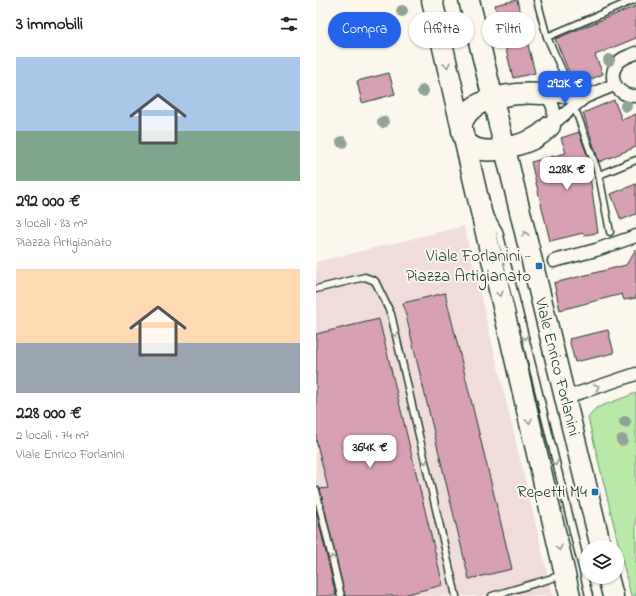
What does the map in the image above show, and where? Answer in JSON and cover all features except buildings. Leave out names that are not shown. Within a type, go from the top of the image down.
[{"type":"main road","name":"Viale Enrico Forlanini","points":[[432,0],[570,596]]},
{"type":"main road","name":"Viale Enrico Forlanini","points":[[468,0],[599,540]]},
{"type":"main road","points":[[542,94],[519,93],[493,99],[469,112],[464,119],[462,133],[470,146],[478,150],[493,151],[505,149],[534,139],[550,126]]},
{"type":"main road","points":[[610,584],[613,596]]},
{"type":"street","points":[[636,53],[623,58],[617,63],[613,78],[614,85],[624,95],[636,96]]},
{"type":"street","points":[[550,126],[585,97],[614,85]]},
{"type":"street","points":[[542,94],[566,97],[585,97]]},
{"type":"street","points":[[542,94],[548,98],[553,106],[554,114],[550,126]]},
{"type":"street","points":[[554,261],[596,250],[636,236]]},
{"type":"street","points":[[567,408],[572,397],[579,392],[636,374]]},
{"type":"lane","points":[[537,0],[547,37],[570,88]]},
{"type":"lane","points":[[547,37],[634,0]]},
{"type":"lane","points":[[577,114],[599,175],[610,232]]},
{"type":"lane","points":[[599,175],[636,160]]},
{"type":"lane","name":"Viale Enrico Forlanini","points":[[475,188],[499,231],[589,596]]},
{"type":"lane","points":[[316,289],[365,277],[375,281],[384,297],[391,314],[456,596]]},
{"type":"lane","points":[[316,490],[341,596]]},
{"type":"lane","points":[[492,596],[565,575]]},
{"type":"shaded area","points":[[464,226],[553,596],[316,596],[316,262]]},
{"type":"green space","points":[[636,393],[636,596],[631,596],[624,567],[624,540],[617,540],[588,418],[596,408]]},
{"type":"place","name":"Viale Forlanini - Piazza Artigianato","points":[[539,266]]},
{"type":"place","name":"Repetti M4","points":[[595,492]]}]
